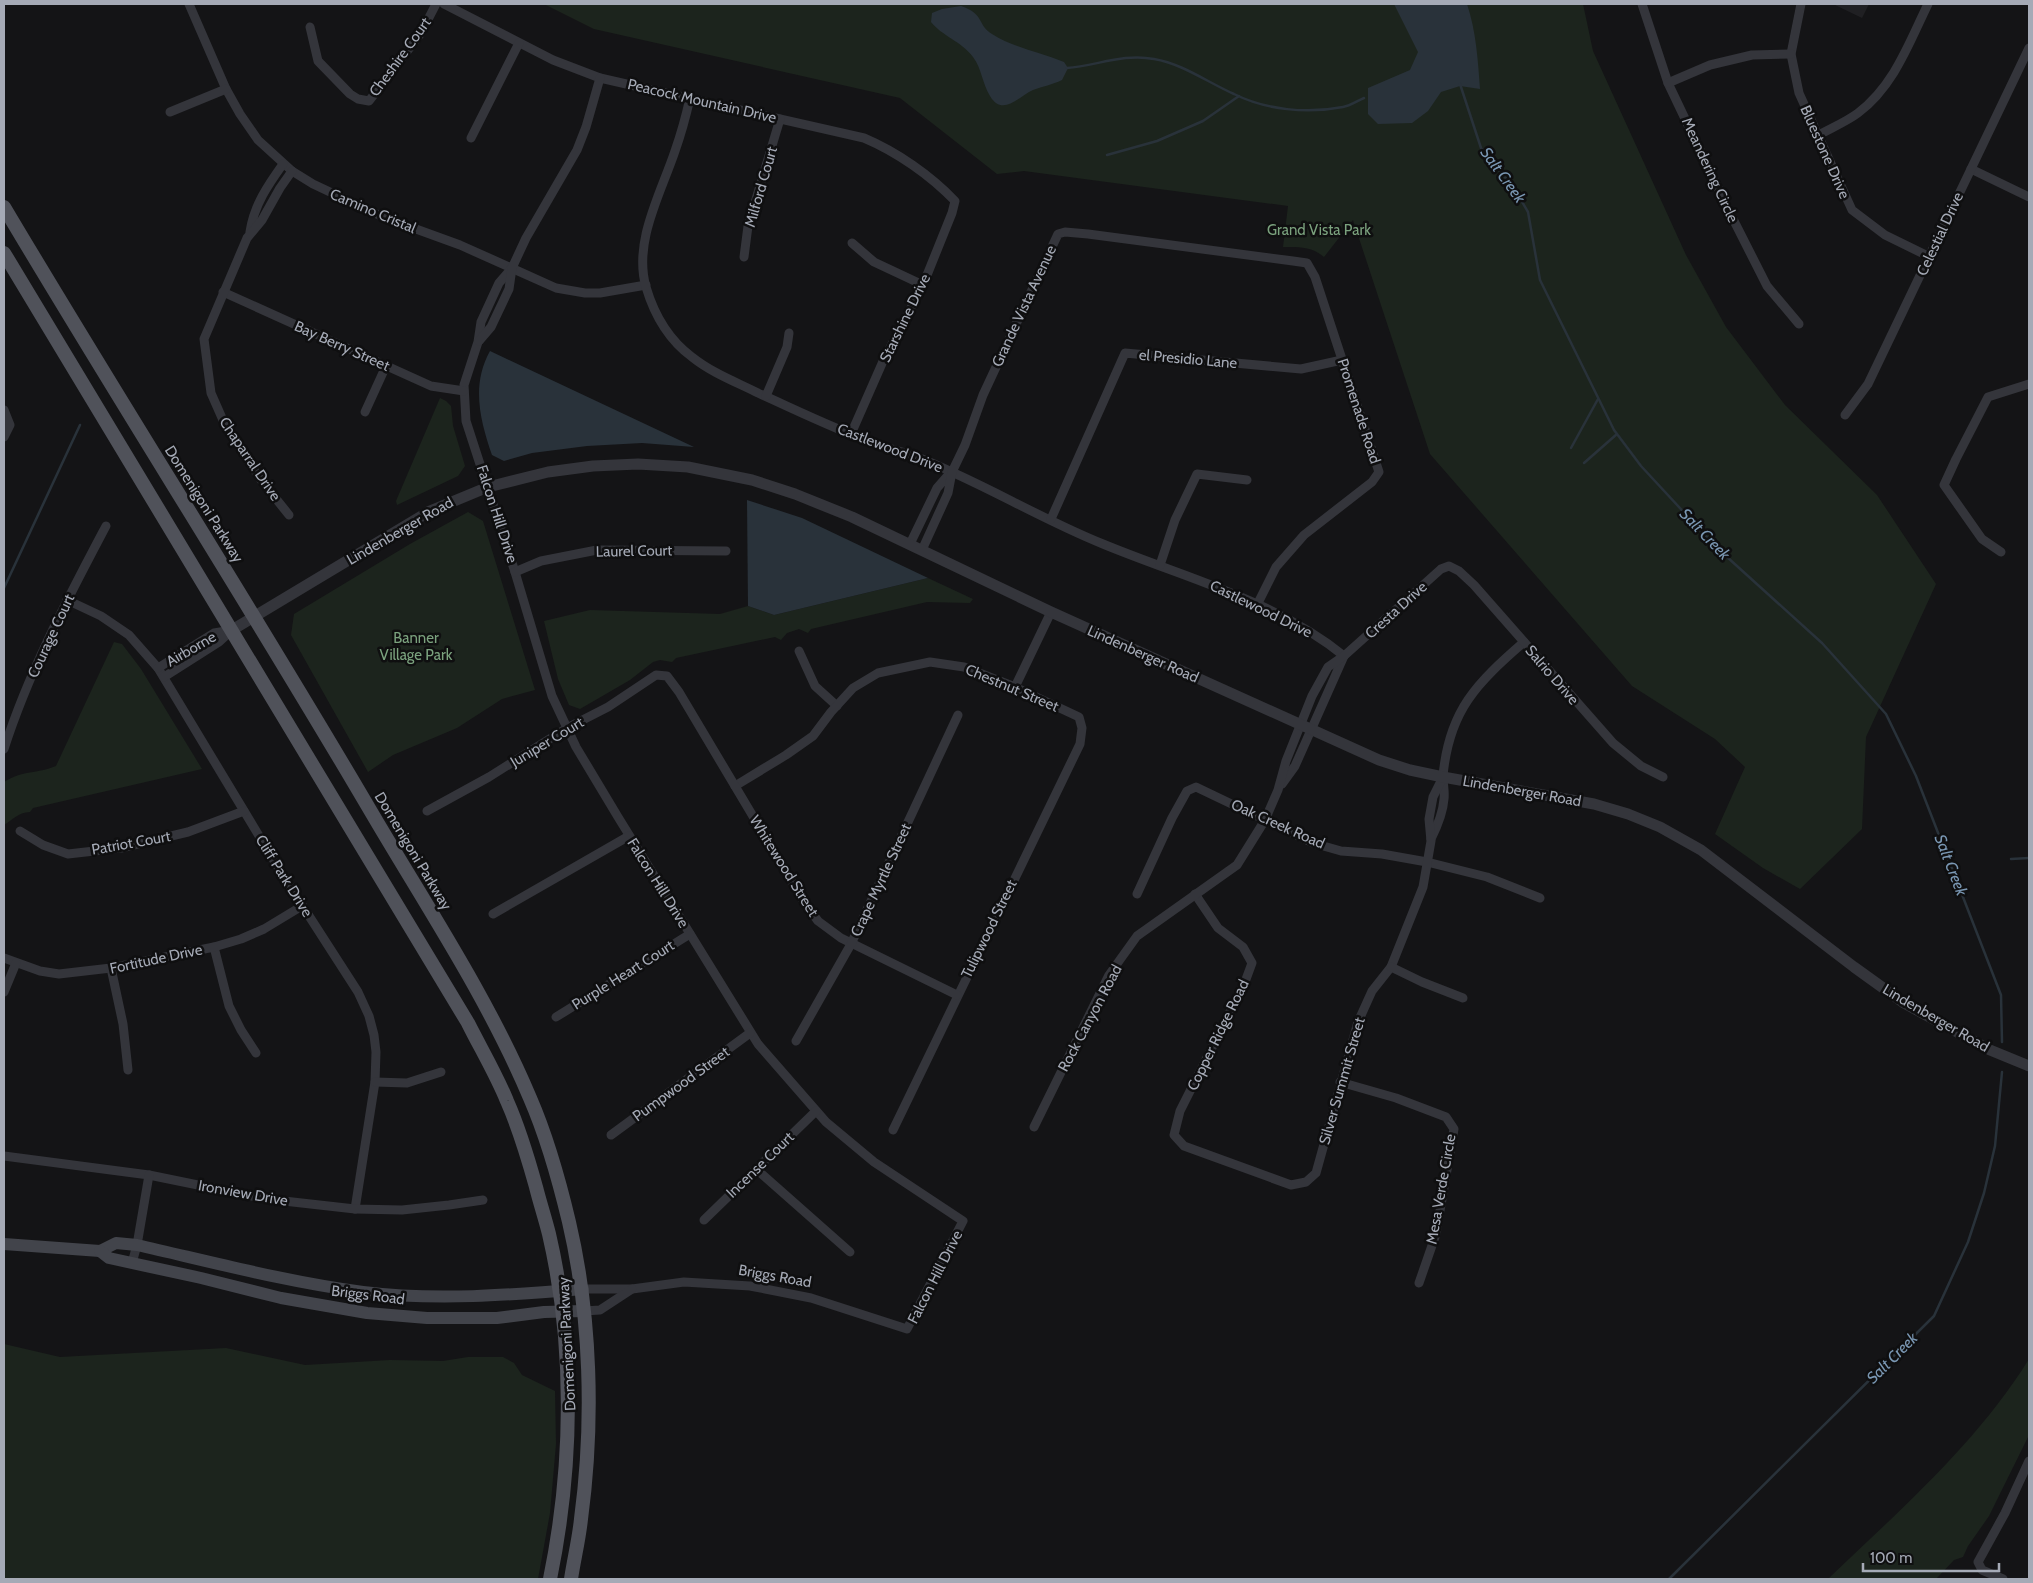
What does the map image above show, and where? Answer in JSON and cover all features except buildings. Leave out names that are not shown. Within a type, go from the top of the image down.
[{"type":"main road","name":"Domenigoni Parkway","points":[[4,207],[255,617],[469,977],[504,1042],[530,1099],[550,1152],[569,1220],[582,1289],[584,1311],[588,1364],[587,1452],[582,1519],[571,1579]]},
{"type":"main road","name":"Domenigoni Parkway","points":[[4,253],[468,1023],[507,1101],[528,1160],[549,1234],[562,1311],[567,1372],[566,1446],[560,1515],[550,1579]]},
{"type":"main road","name":"Briggs Road","points":[[4,1244],[100,1251],[116,1243],[138,1245],[298,1282],[365,1292],[463,1296],[582,1289]]},
{"type":"main road","name":"Briggs Road","points":[[100,1251],[109,1258],[132,1264],[201,1278],[281,1298],[367,1313],[427,1318],[496,1318],[562,1311],[584,1311]]},
{"type":"street","name":"Camino Cristal","points":[[189,4],[226,89],[248,127],[292,172],[383,217],[460,245],[556,288],[585,294],[646,285]]},
{"type":"street","name":"Cheshire Court","points":[[310,27],[318,61],[350,94],[358,99],[369,101],[421,33],[436,4]]},
{"type":"street","name":"Peacock Mountain Drive","points":[[444,4],[553,60],[600,78],[851,134],[878,144],[891,150],[944,189],[955,201]]},
{"type":"street","name":"Meandering Circle","points":[[1642,4],[1668,83],[1730,213],[1767,286],[1799,324]]},
{"type":"street","name":"Bluestone Drive","points":[[1801,4],[1791,54],[1799,93],[1852,210],[1885,235],[1930,257]]},
{"type":"street","points":[[1818,136],[1857,114],[1874,99],[1891,78],[1928,4]]},
{"type":"street","points":[[471,138],[520,42]]},
{"type":"street","name":"Celestial Drive","points":[[1845,415],[1868,384],[2029,48]]},
{"type":"street","points":[[1668,83],[1710,65],[1743,57],[1791,54]]},
{"type":"street","name":"Falcon Hill Drive","points":[[600,78],[586,127],[577,150],[526,238],[512,268],[509,289],[490,327],[478,342],[464,385],[466,421],[515,572],[552,696],[576,747],[750,1032],[758,1044],[826,1122],[874,1162],[963,1221],[907,1330]]},
{"type":"street","points":[[170,112],[226,89]]},
{"type":"street","name":"Castlewood Drive","points":[[690,98],[675,151],[650,222],[643,268],[646,285],[661,324],[685,352],[709,369],[851,434],[952,472],[1101,544],[1160,565],[1257,605],[1307,629],[1344,656]]},
{"type":"street","name":"Milford Court","points":[[744,257],[748,226],[780,119]]},
{"type":"street","name":"Chaparral Drive","points":[[283,164],[252,216],[250,232],[204,339],[210,393],[226,427],[261,480],[289,515]]},
{"type":"street","points":[[1971,169],[2029,197]]},
{"type":"street","name":"Chaparral Drive","points":[[250,232],[262,220],[280,188],[292,172]]},
{"type":"street","name":"Starshine Drive","points":[[851,434],[884,359],[923,285],[955,201]]},
{"type":"street","name":"Grande Vista Avenue","points":[[922,550],[948,493],[952,472],[965,445],[994,369],[1058,234],[1065,232],[1088,234],[1307,263]]},
{"type":"street","points":[[852,243],[874,262],[923,285]]},
{"type":"street","name":"Promenade Road","points":[[1257,605],[1276,568],[1304,535],[1372,482],[1379,472],[1315,277],[1307,263]]},
{"type":"street","name":"Bay Berry Street","points":[[223,292],[431,386],[464,391]]},
{"type":"street","points":[[766,396],[787,347],[789,333]]},
{"type":"street","name":"el Presidio Lane","points":[[1051,519],[1125,353],[1301,369],[1342,360]]},
{"type":"street","points":[[365,412],[386,366]]},
{"type":"street","points":[[2001,552],[1982,539],[1944,485],[1988,397],[2029,384]]},
{"type":"street","points":[[4,410],[10,425],[4,437]]},
{"type":"street","name":"Lindenberger Road","points":[[232,630],[430,511],[488,487],[548,472],[592,466],[638,464],[688,467],[752,480],[795,494],[910,544],[1051,612],[1379,760],[1410,770],[1443,777],[1594,804],[1628,814],[1668,830],[1701,850],[1904,1003],[1990,1050],[2029,1066]]},
{"type":"street","name":"Grande Vista Avenue","points":[[910,544],[936,488],[952,472]]},
{"type":"street","points":[[1160,565],[1175,520],[1197,474],[1247,480]]},
{"type":"street","name":"Courage Court","points":[[4,749],[16,711],[67,600],[106,526]]},
{"type":"street","name":"Laurel Court","points":[[515,572],[541,561],[597,550],[726,551]]},
{"type":"street","name":"Salrio Drive","points":[[1449,566],[1459,571],[1474,585],[1612,743],[1641,766],[1662,777]]},
{"type":"street","name":"Cresta Drive","points":[[1305,727],[1344,656],[1441,569],[1449,566]]},
{"type":"street","name":"Cliff Park Drive","points":[[67,600],[101,616],[129,635],[158,668],[302,906],[358,992],[369,1016],[376,1052],[374,1082],[355,1209]]},
{"type":"street","points":[[1016,687],[1051,612]]},
{"type":"street","name":"Airborne","points":[[158,668],[214,633],[232,630]]},
{"type":"street","name":"Airborne","points":[[164,677],[219,642],[232,630]]},
{"type":"street","name":"Silver Summit Street","points":[[1306,1182],[1316,1173],[1358,1022],[1372,991],[1391,967],[1423,887],[1431,841],[1430,819],[1433,797],[1443,777],[1455,725],[1468,700],[1487,675],[1524,642]]},
{"type":"street","points":[[799,651],[816,686],[837,706]]},
{"type":"street","name":"Chestnut Street","points":[[735,786],[813,736],[853,688],[878,673],[930,662],[964,667],[1016,687],[1079,717],[1082,728]]},
{"type":"street","name":"Juniper Court","points":[[427,811],[482,781],[567,728],[608,707],[656,675],[667,676]]},
{"type":"street","name":"Whitewood Street","points":[[667,676],[679,692],[804,902],[818,921],[851,944],[957,996]]},
{"type":"street","name":"Crape Myrtle Street","points":[[796,1040],[851,944],[958,716]]},
{"type":"street","name":"Rock Canyon Road","points":[[1034,1127],[1109,976],[1137,936],[1237,865],[1265,820],[1278,790],[1295,766],[1305,727]]},
{"type":"street","name":"Tulipwood Street","points":[[893,1130],[1080,744],[1082,728]]},
{"type":"street","name":"Oak Creek Road","points":[[1137,894],[1172,818],[1187,791],[1196,787],[1313,843],[1332,848],[1427,862],[1488,877],[1540,898]]},
{"type":"street","name":"Patriot Court","points":[[20,831],[43,845],[68,854],[121,848],[188,832],[244,811]]},
{"type":"street","points":[[493,914],[629,836]]},
{"type":"street","name":"Copper Ridge Road","points":[[1195,894],[1218,928],[1243,947],[1252,963],[1245,982],[1180,1111],[1174,1135],[1184,1146],[1291,1185],[1306,1182]]},
{"type":"street","name":"Fortitude Drive","points":[[4,958],[40,972],[59,974],[111,968],[214,947],[264,929],[302,906]]},
{"type":"street","name":"Purple Heart Court","points":[[556,1017],[690,934]]},
{"type":"street","points":[[214,947],[229,1006],[241,1030],[256,1053]]},
{"type":"street","points":[[4,992],[16,963]]},
{"type":"street","points":[[1391,967],[1422,982],[1463,998]]},
{"type":"street","points":[[111,968],[123,1024],[128,1070]]},
{"type":"street","name":"Pumpwood Street","points":[[611,1135],[750,1032]]},
{"type":"street","points":[[374,1082],[407,1083],[440,1072]]},
{"type":"street","name":"Mesa Verde Circle","points":[[1340,1082],[1396,1098],[1446,1117],[1454,1129],[1436,1234],[1419,1283]]},
{"type":"street","name":"Incense Court","points":[[704,1220],[816,1111]]},
{"type":"street","name":"Ironview Drive","points":[[4,1156],[149,1175],[266,1199],[355,1209],[402,1210],[484,1200]]},
{"type":"street","points":[[756,1170],[850,1252]]},
{"type":"street","points":[[132,1264],[138,1245],[149,1175]]},
{"type":"street","name":"Briggs Road","points":[[582,1289],[632,1289],[684,1282],[723,1283],[772,1289],[811,1298],[907,1330]]},
{"type":"street","name":"Briggs Road","points":[[584,1311],[600,1310],[632,1289]]},
{"type":"street","points":[[2003,1579],[1980,1567],[1978,1562],[2005,1513],[2029,1461]]},
{"type":"shaded area","points":[[1394,4],[1467,4],[1475,35],[1480,89],[1460,86],[1441,92],[1428,111],[1412,123],[1378,124],[1368,114],[1368,88],[1410,70],[1418,52]]},
{"type":"shaded area","points":[[1833,4],[1869,4],[1862,18]]},
{"type":"shaded area","points":[[961,6],[974,12],[987,31],[1000,39],[1064,62],[1068,68],[1062,80],[1033,90],[1006,105],[1000,105],[995,102],[987,91],[973,57],[931,22],[932,13],[942,9]]},
{"type":"shaded area","points":[[490,351],[694,447],[642,443],[587,446],[532,453],[504,461],[492,455],[479,403],[481,377]]},
{"type":"shaded area","points":[[747,500],[802,518],[928,578],[774,615],[748,606]]},
{"type":"green space","name":"Grand Vista Park","points":[[544,4],[1583,4],[1593,51],[1686,255],[1726,327],[1785,405],[1877,495],[1936,584],[1866,737],[1862,829],[1800,889],[1763,868],[1715,834],[1745,767],[1715,739],[1632,686],[1430,454],[1353,220],[1324,257],[1310,249],[1283,247],[1288,206],[1024,171],[997,174],[900,98],[594,29]]},
{"type":"green space","points":[[440,398],[451,406],[453,426],[465,466],[458,476],[397,505],[396,501]]},
{"type":"green space","name":"Banner Village Park","points":[[468,512],[483,521],[535,690],[502,699],[457,728],[393,755],[368,772],[291,635],[294,614],[410,544]]},
{"type":"green space","points":[[928,578],[973,599],[970,603],[927,602],[811,629],[808,633],[799,629],[787,633],[781,640],[775,637],[676,658],[672,662],[660,660],[653,662],[630,680],[580,709],[569,705],[558,679],[544,621],[590,610],[720,614],[748,606],[774,615]]},
{"type":"green space","points":[[114,642],[122,644],[141,669],[202,769],[33,808],[30,812],[19,815],[4,825],[4,782],[17,776],[56,766]]},
{"type":"green space","points":[[4,1344],[60,1357],[226,1348],[305,1365],[390,1360],[443,1361],[468,1357],[503,1357],[514,1363],[522,1375],[555,1391],[556,1444],[550,1513],[538,1579],[4,1579]]},
{"type":"green space","points":[[2029,1359],[2029,1435],[1989,1516],[1968,1546],[1963,1557],[1954,1560],[1936,1579],[1829,1578],[1910,1501],[1962,1447],[1986,1419]]},
{"type":"waterway","points":[[1067,68],[1131,58],[1165,61],[1246,99],[1259,104],[1287,109],[1329,109],[1351,105],[1364,98]]},
{"type":"waterway","name":"Salt Creek","points":[[1460,84],[1481,148],[1514,188],[1528,212],[1540,280],[1614,430],[1641,466],[1716,547],[1822,643],[1886,714],[1916,776],[2001,995],[2002,1042]]},
{"type":"waterway","points":[[1107,155],[1157,141],[1203,121],[1239,96]]},
{"type":"waterway","points":[[1571,448],[1598,399]]},
{"type":"waterway","points":[[4,588],[80,425]]},
{"type":"waterway","points":[[1584,463],[1617,434]]},
{"type":"waterway","points":[[2011,859],[2029,858]]},
{"type":"waterway","name":"Salt Creek","points":[[1669,1579],[1934,1316],[1968,1242],[1984,1193],[1995,1146],[2002,1072]]}]
